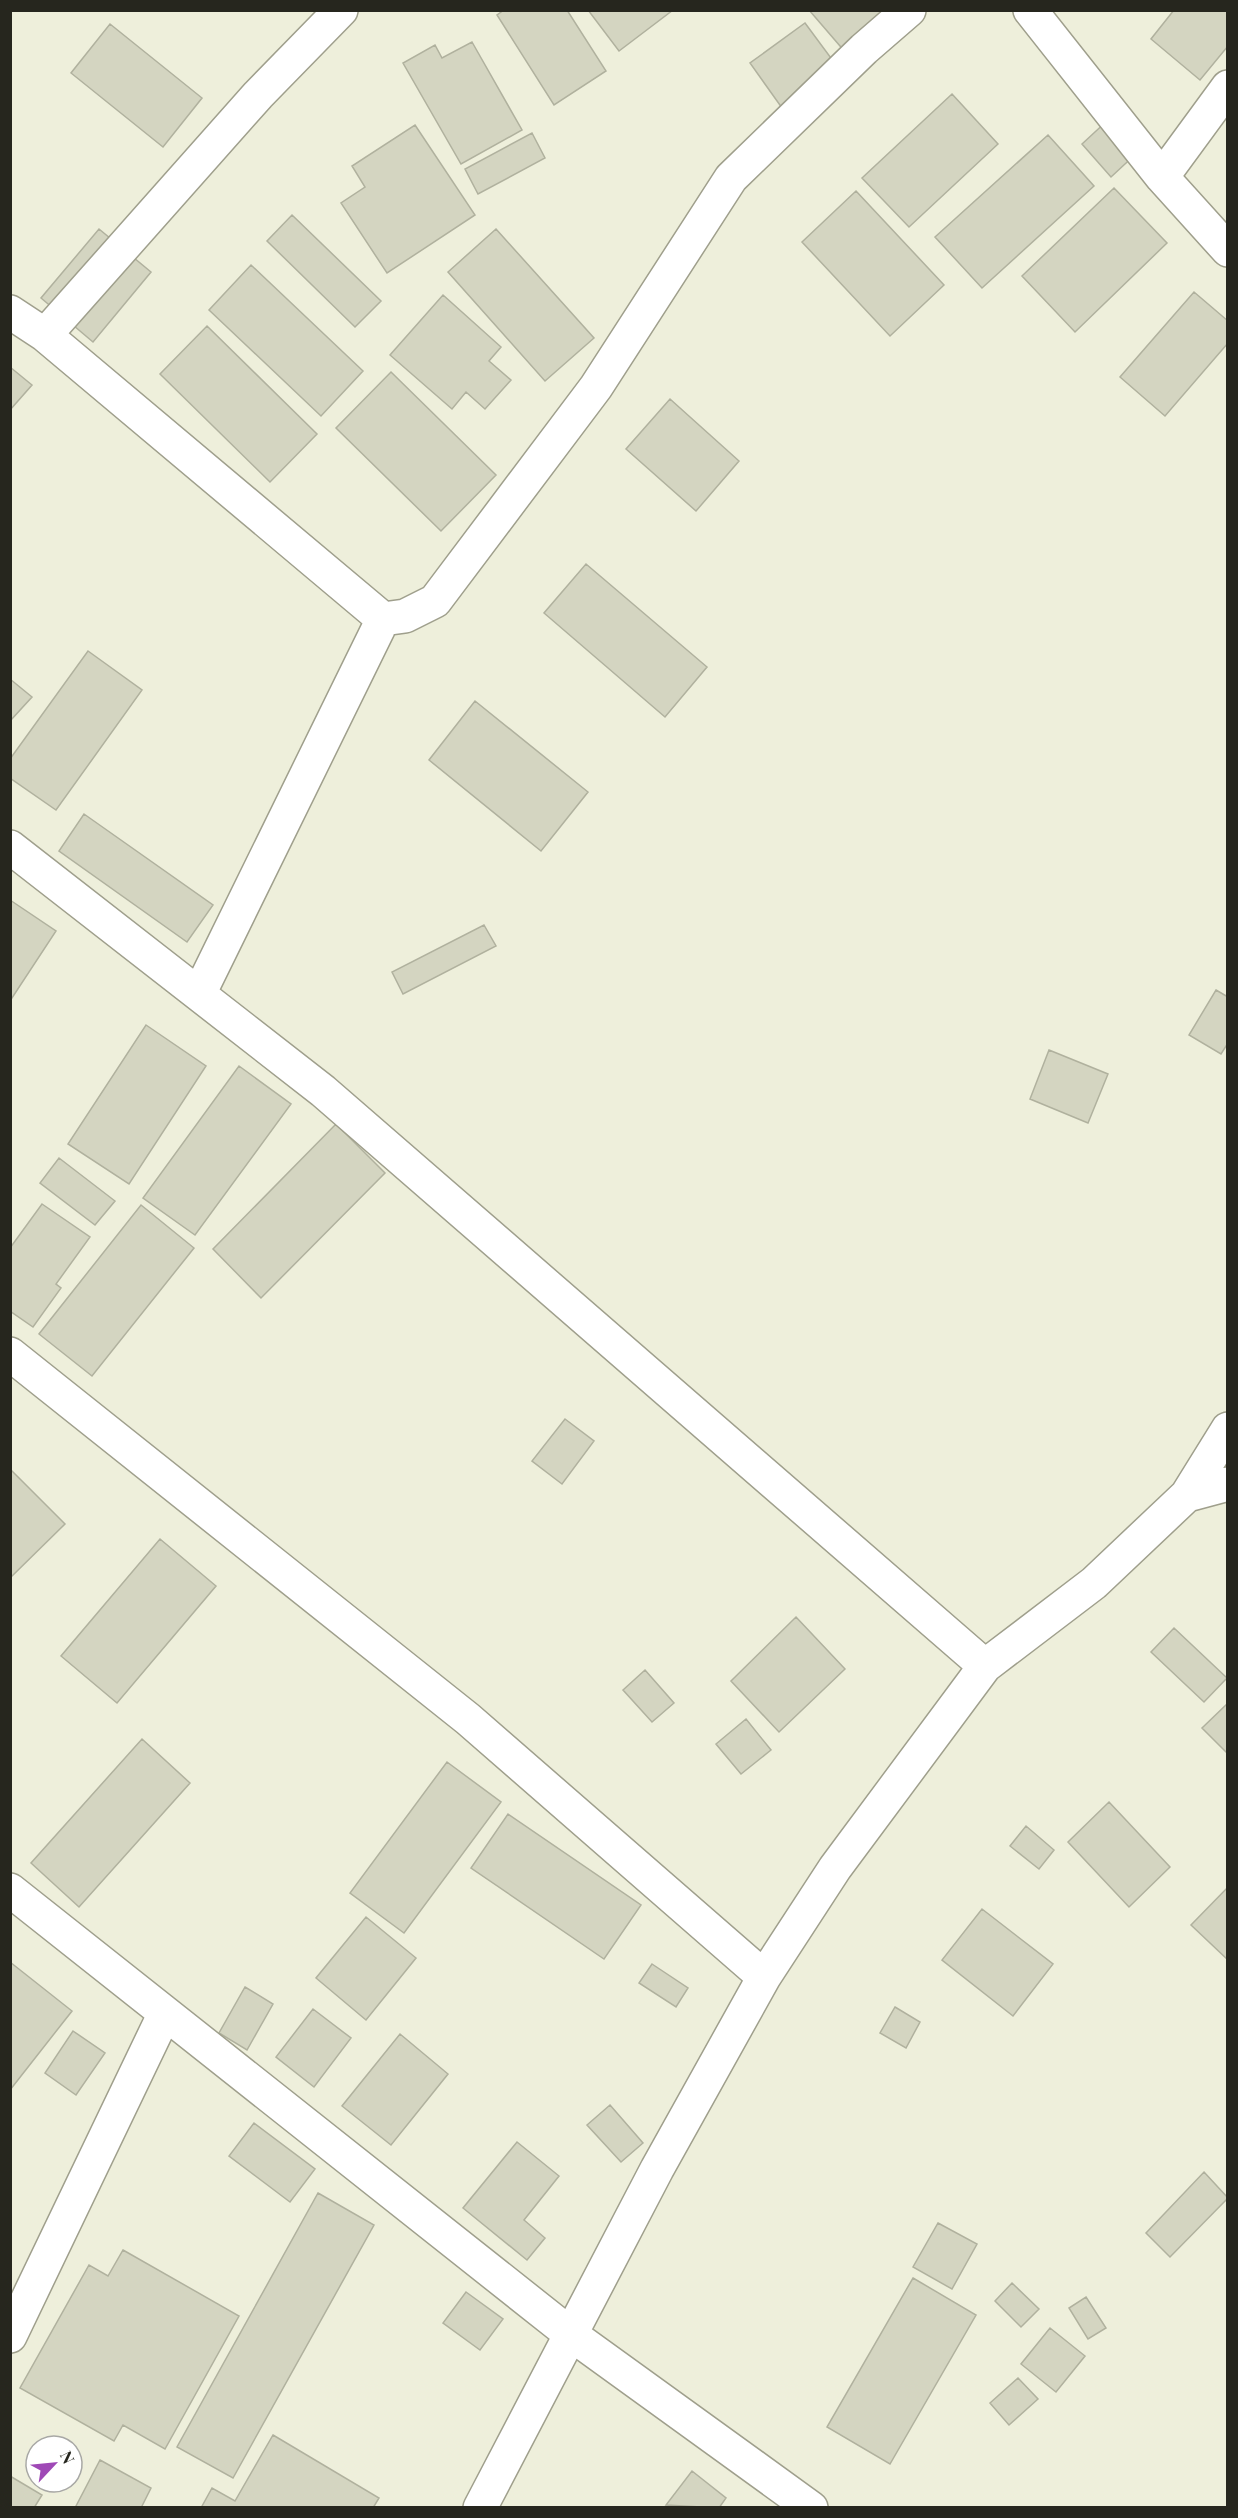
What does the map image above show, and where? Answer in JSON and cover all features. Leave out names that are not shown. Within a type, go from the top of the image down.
[{"type":"street","points":[[45,335],[258,95],[341,10]]},
{"type":"street","points":[[10,312],[45,335],[383,619],[405,616],[435,601],[596,387],[731,178],[864,49],[909,10]]},
{"type":"street","points":[[1030,10],[1162,177],[1227,250]]},
{"type":"street","points":[[1162,177],[1227,87]]},
{"type":"street","points":[[199,994],[383,619]]},
{"type":"street","points":[[10,847],[332,1098],[985,1666]]},
{"type":"street","points":[[10,1354],[468,1719],[764,1977]]},
{"type":"street","points":[[480,2508],[569,2333],[764,1977],[835,1868],[985,1666],[1094,1583],[1187,1495],[1227,1429]]},
{"type":"street","points":[[1187,1495],[1227,1484]]},
{"type":"street","points":[[10,1890],[569,2333],[811,2508]]},
{"type":"street","points":[[10,2336],[165,2013]]},
{"type":"building","points":[[504,10],[567,10],[606,71],[554,105],[497,15]]},
{"type":"building","points":[[588,10],[673,10],[619,51]]},
{"type":"building","points":[[809,10],[905,10],[859,68]]},
{"type":"building","points":[[1174,10],[1228,10],[1228,46],[1200,80],[1151,39]]},
{"type":"building","points":[[805,23],[848,81],[792,122],[750,63]]},
{"type":"building","points":[[110,24],[202,98],[163,147],[71,73]]},
{"type":"building","points":[[472,42],[522,130],[461,164],[403,63],[435,45],[442,58]]},
{"type":"building","points":[[952,94],[998,144],[909,227],[862,178]]},
{"type":"building","points":[[1109,119],[1139,151],[1111,177],[1082,144]]},
{"type":"building","points":[[415,125],[475,215],[387,273],[341,203],[365,187],[352,166]]},
{"type":"building","points":[[532,133],[545,158],[478,194],[465,169]]},
{"type":"building","points":[[1048,135],[1094,186],[982,288],[935,237]]},
{"type":"building","points":[[1114,188],[1167,243],[1075,332],[1022,276]]},
{"type":"building","points":[[856,191],[944,285],[890,336],[802,242]]},
{"type":"building","points":[[292,215],[381,301],[355,327],[267,241]]},
{"type":"building","points":[[99,229],[151,272],[93,342],[41,298]]},
{"type":"building","points":[[496,229],[594,338],[545,381],[448,272]]},
{"type":"building","points":[[251,265],[363,371],[321,416],[209,310]]},
{"type":"building","points":[[1194,292],[1228,321],[1228,343],[1165,416],[1120,377]]},
{"type":"building","points":[[443,295],[501,347],[489,361],[511,380],[485,409],[466,392],[452,409],[390,355]]},
{"type":"building","points":[[207,326],[317,434],[270,482],[160,374]]},
{"type":"building","points":[[10,367],[32,385],[10,410]]},
{"type":"building","points":[[391,372],[496,475],[441,531],[336,428]]},
{"type":"building","points":[[670,399],[739,461],[696,511],[626,449]]},
{"type":"building","points":[[586,564],[707,667],[665,717],[544,613]]},
{"type":"building","points":[[88,651],[142,690],[56,810],[10,778],[10,759]]},
{"type":"building","points":[[10,679],[32,697],[10,721]]},
{"type":"building","points":[[475,701],[588,792],[541,851],[429,760]]},
{"type":"building","points":[[84,814],[213,905],[187,942],[59,851]]},
{"type":"building","points":[[10,900],[56,931],[10,1001]]},
{"type":"building","points":[[484,925],[496,946],[403,994],[392,972]]},
{"type":"building","points":[[1216,990],[1228,997],[1228,1043],[1221,1054],[1189,1035]]},
{"type":"building","points":[[146,1025],[206,1066],[129,1184],[68,1144]]},
{"type":"building","points":[[1049,1050],[1108,1074],[1088,1123],[1030,1099]]},
{"type":"building","points":[[239,1066],[291,1104],[195,1235],[143,1198]]},
{"type":"building","points":[[336,1124],[385,1173],[261,1298],[213,1249]]},
{"type":"building","points":[[59,1158],[115,1201],[95,1225],[40,1183]]},
{"type":"building","points":[[42,1204],[90,1237],[56,1284],[61,1288],[33,1327],[10,1311],[10,1248]]},
{"type":"building","points":[[141,1205],[194,1248],[92,1376],[39,1334]]},
{"type":"building","points":[[565,1419],[594,1441],[562,1484],[532,1461]]},
{"type":"building","points":[[10,1469],[65,1524],[10,1578]]},
{"type":"building","points":[[160,1539],[216,1586],[117,1703],[61,1656]]},
{"type":"building","points":[[796,1617],[845,1669],[779,1732],[731,1681]]},
{"type":"building","points":[[1174,1628],[1227,1678],[1204,1702],[1151,1652]]},
{"type":"building","points":[[645,1670],[674,1703],[652,1722],[623,1690]]},
{"type":"building","points":[[1228,1703],[1228,1754],[1202,1728]]},
{"type":"building","points":[[746,1719],[771,1750],[741,1774],[716,1744]]},
{"type":"building","points":[[142,1739],[190,1783],[79,1907],[31,1863]]},
{"type":"building","points":[[447,1762],[501,1802],[404,1933],[350,1893]]},
{"type":"building","points":[[1109,1802],[1170,1867],[1129,1907],[1068,1842]]},
{"type":"building","points":[[508,1814],[641,1905],[604,1959],[471,1868]]},
{"type":"building","points":[[1026,1826],[1054,1850],[1039,1869],[1010,1846]]},
{"type":"building","points":[[1228,1887],[1228,1960],[1191,1925]]},
{"type":"building","points":[[982,1909],[1053,1964],[1013,2016],[942,1960]]},
{"type":"building","points":[[366,1917],[416,1958],[366,2020],[316,1978]]},
{"type":"building","points":[[10,1962],[72,2011],[10,2090]]},
{"type":"building","points":[[652,1964],[688,1988],[676,2007],[639,1983]]},
{"type":"building","points":[[245,1987],[273,2004],[247,2050],[219,2033]]},
{"type":"building","points":[[895,2007],[920,2022],[906,2048],[880,2033]]},
{"type":"building","points":[[313,2009],[351,2038],[314,2087],[276,2057]]},
{"type":"building","points":[[73,2031],[105,2053],[76,2095],[45,2073]]},
{"type":"building","points":[[400,2034],[448,2074],[391,2145],[342,2106]]},
{"type":"building","points":[[610,2105],[643,2143],[621,2162],[587,2125]]},
{"type":"building","points":[[254,2123],[315,2169],[290,2202],[229,2156]]},
{"type":"building","points":[[517,2142],[559,2176],[524,2220],[545,2238],[527,2260],[463,2208]]},
{"type":"building","points":[[1204,2172],[1228,2198],[1170,2257],[1146,2233]]},
{"type":"building","points":[[318,2193],[374,2225],[233,2478],[177,2447]]},
{"type":"building","points":[[938,2223],[977,2244],[952,2289],[913,2267]]},
{"type":"building","points":[[123,2250],[239,2316],[165,2449],[123,2425],[114,2441],[20,2388],[89,2265],[108,2276]]},
{"type":"building","points":[[913,2278],[976,2315],[890,2464],[827,2427]]},
{"type":"building","points":[[1012,2283],[1039,2309],[1021,2327],[995,2301]]},
{"type":"building","points":[[466,2292],[503,2319],[480,2350],[443,2323]]},
{"type":"building","points":[[1086,2297],[1106,2328],[1088,2339],[1069,2308]]},
{"type":"building","points":[[1050,2328],[1085,2356],[1056,2392],[1021,2364]]},
{"type":"building","points":[[1018,2378],[1038,2399],[1009,2425],[990,2403]]},
{"type":"building","points":[[273,2435],[379,2498],[373,2508],[201,2508],[212,2488],[235,2501]]},
{"type":"building","points":[[100,2460],[151,2488],[141,2508],[75,2508]]},
{"type":"building","points":[[692,2471],[726,2498],[719,2508],[666,2505]]},
{"type":"building","points":[[10,2476],[24,2484],[24,2494],[42,2495],[34,2508],[10,2508]]}]
